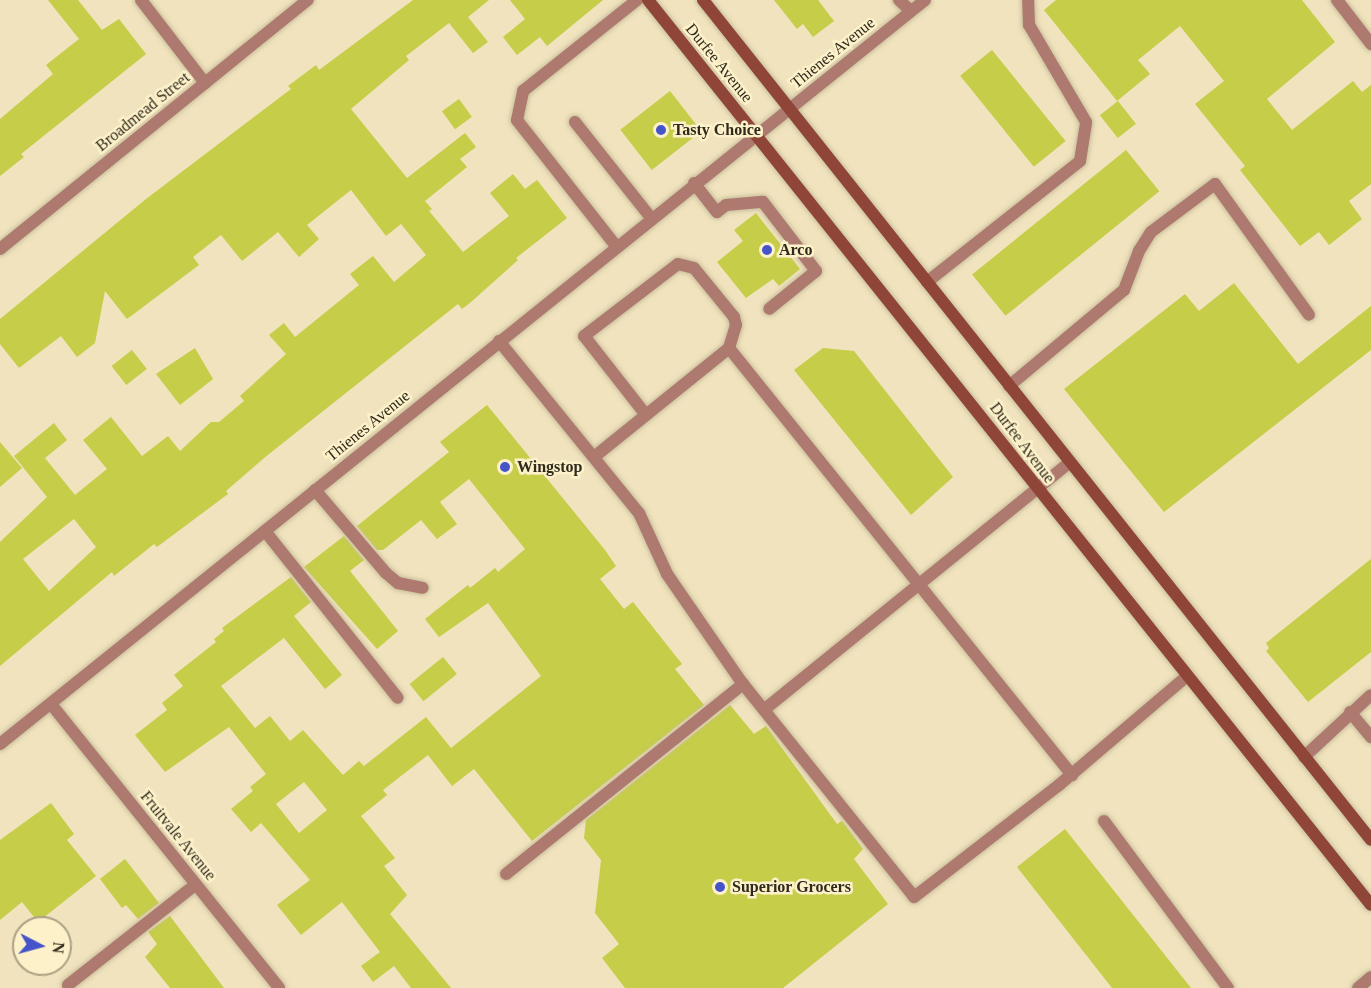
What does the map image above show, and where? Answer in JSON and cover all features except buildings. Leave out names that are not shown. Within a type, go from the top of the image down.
[{"type":"main road","name":"Durfee Avenue","points":[[648,0],[1371,906]]},
{"type":"main road","name":"Durfee Avenue","points":[[703,0],[1009,386],[1068,464],[1371,840]]},
{"type":"street","points":[[141,0],[205,83]]},
{"type":"street","name":"Broadmead Street","points":[[0,249],[308,0]]},
{"type":"street","points":[[616,246],[517,120],[523,90],[637,0]]},
{"type":"street","points":[[899,0],[911,11]]},
{"type":"street","name":"Thienes Avenue","points":[[0,744],[694,183],[926,0]]},
{"type":"street","points":[[927,282],[1080,161],[1086,122],[1029,25],[1028,0]]},
{"type":"street","points":[[1337,0],[1371,44]]},
{"type":"street","points":[[574,122],[651,218]]},
{"type":"street","points":[[694,183],[717,212],[726,205],[763,202],[816,271],[769,309]]},
{"type":"street","points":[[1009,386],[1124,290],[1139,251],[1151,232],[1215,184],[1309,315]]},
{"type":"street","points":[[594,457],[729,348],[736,326],[734,317],[694,268],[678,264],[584,336],[646,415]]},
{"type":"street","points":[[499,341],[639,513],[667,574],[743,684],[914,897],[1071,775],[1187,676]]},
{"type":"street","points":[[729,348],[916,585],[1071,775]]},
{"type":"street","points":[[765,709],[1068,464]]},
{"type":"street","points":[[315,490],[386,573],[398,583],[423,588]]},
{"type":"street","points":[[265,531],[398,698]]},
{"type":"street","points":[[506,874],[743,684]]},
{"type":"street","points":[[1304,757],[1350,712],[1371,696]]},
{"type":"street","name":"Fruitvale Avenue","points":[[51,704],[279,988]]},
{"type":"street","points":[[1350,712],[1371,737]]},
{"type":"street","points":[[1104,821],[1228,988]]},
{"type":"street","points":[[68,985],[195,885]]},
{"type":"street","points":[[1358,988],[1371,977]]},
{"type":"place","name":"Tasty Choice","points":[[661,130]]},
{"type":"place","name":"Arco","points":[[767,250]]},
{"type":"place","name":"Wingstop","points":[[505,467]]},
{"type":"place","name":"Superior Grocers","points":[[720,887]]}]
